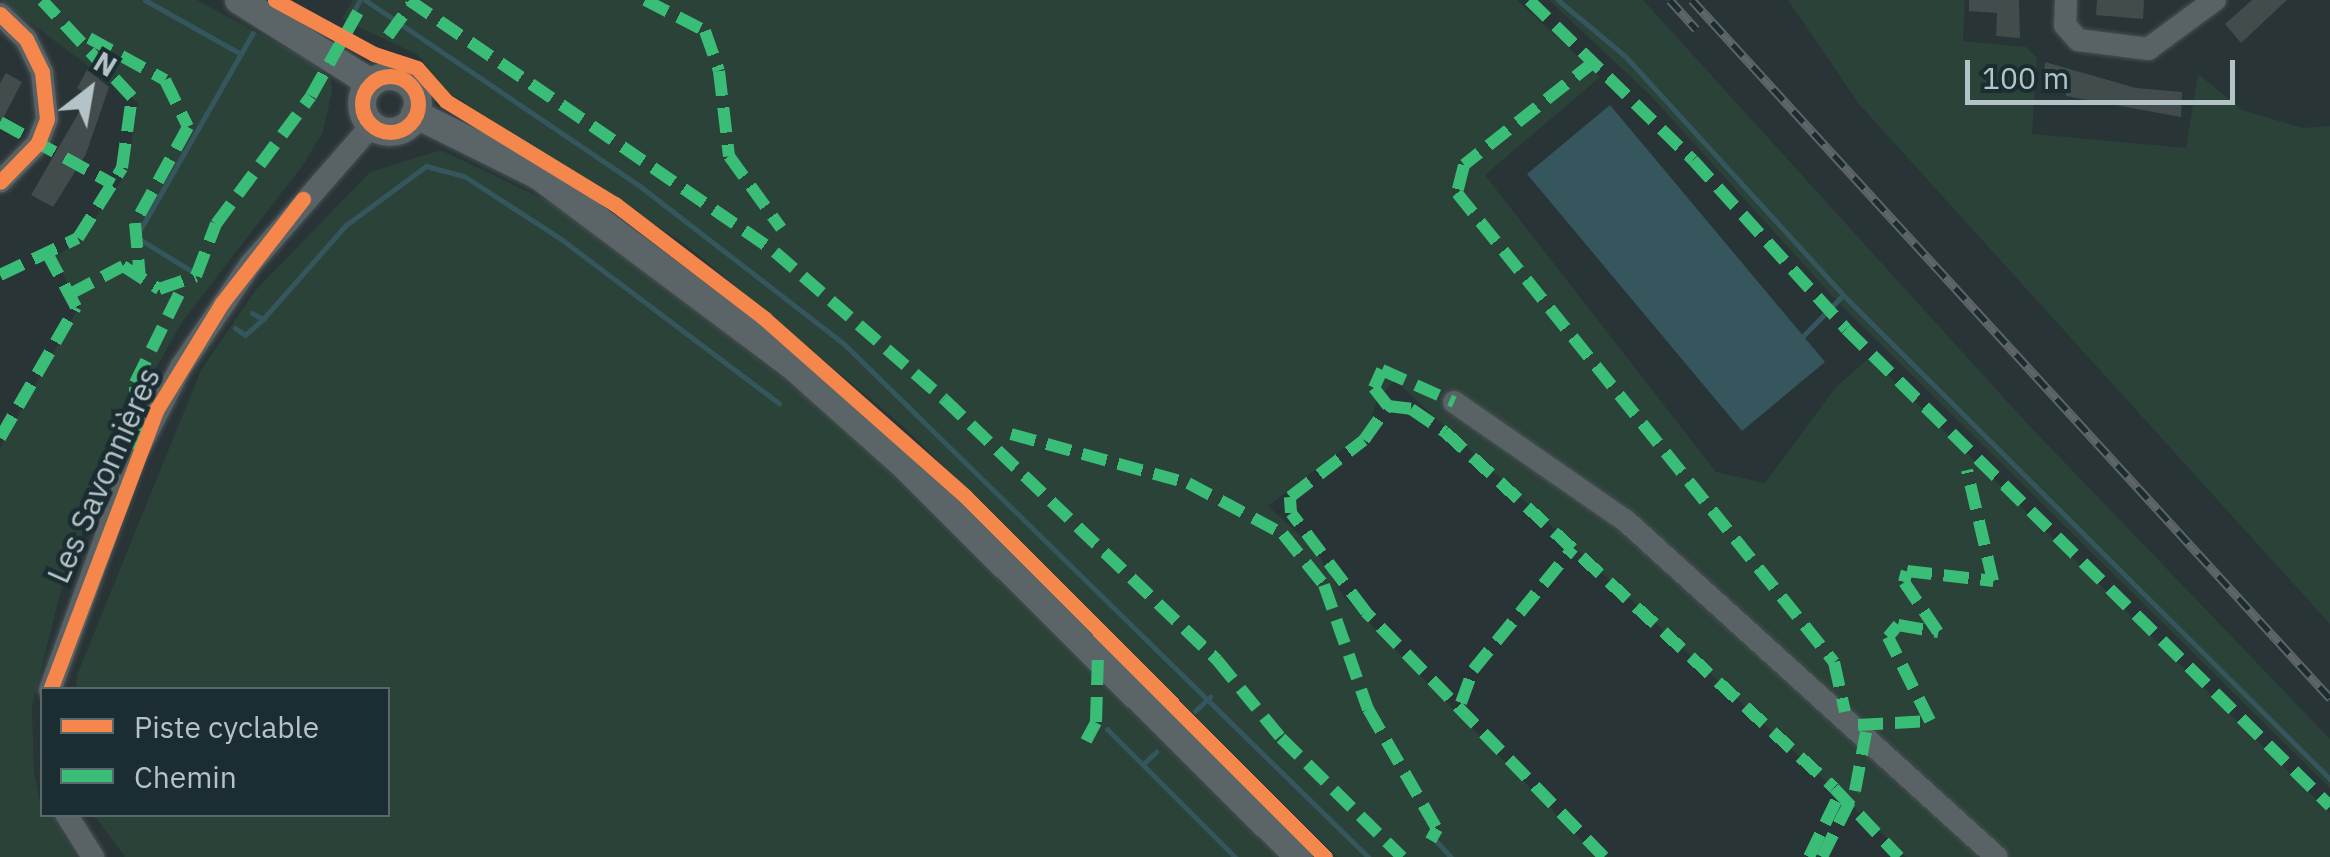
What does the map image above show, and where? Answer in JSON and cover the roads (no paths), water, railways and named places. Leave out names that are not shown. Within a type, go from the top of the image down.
[{"type":"main road","points":[[239,0],[371,83],[404,80],[415,93],[415,114]]},
{"type":"main road","points":[[371,83],[362,106],[372,125],[392,132],[415,114]]},
{"type":"main road","points":[[415,114],[538,175],[792,364],[902,462],[1300,857]]},
{"type":"street","points":[[2066,0],[2064,25],[2078,40],[2148,49],[2214,0]]},
{"type":"street","points":[[0,14],[26,40],[42,72],[46,119],[38,142],[0,182]]},
{"type":"street","name":"Les Savonnières","points":[[51,687],[136,454],[180,367],[250,265],[372,125]]},
{"type":"street","points":[[1454,402],[1626,520],[1996,857]]},
{"type":"street","points":[[68,817],[93,857]]},
{"type":"water","points":[[1610,105],[1825,362],[1742,431],[1527,174]]},
{"type":"waterway","points":[[145,0],[241,54]]},
{"type":"waterway","points":[[347,24],[360,0]]},
{"type":"waterway","points":[[365,0],[641,187],[843,343],[1368,857]]},
{"type":"waterway","points":[[1558,0],[1625,56],[1843,295],[2330,779]]},
{"type":"waterway","points":[[193,272],[136,237],[253,33]]},
{"type":"waterway","points":[[252,313],[263,319],[346,225],[426,166],[464,176],[561,239],[779,403]]},
{"type":"waterway","points":[[1803,336],[1843,295]]},
{"type":"waterway","points":[[235,328],[245,335],[263,319]]},
{"type":"waterway","points":[[1195,711],[1210,697]]},
{"type":"waterway","points":[[1107,729],[1235,857]]},
{"type":"waterway","points":[[1143,764],[1156,752]]},
{"type":"waterway","points":[[1435,840],[1451,857]]},
{"type":"railway","points":[[1670,0],[1696,29]]},
{"type":"railway","points":[[1692,0],[2330,698]]}]
